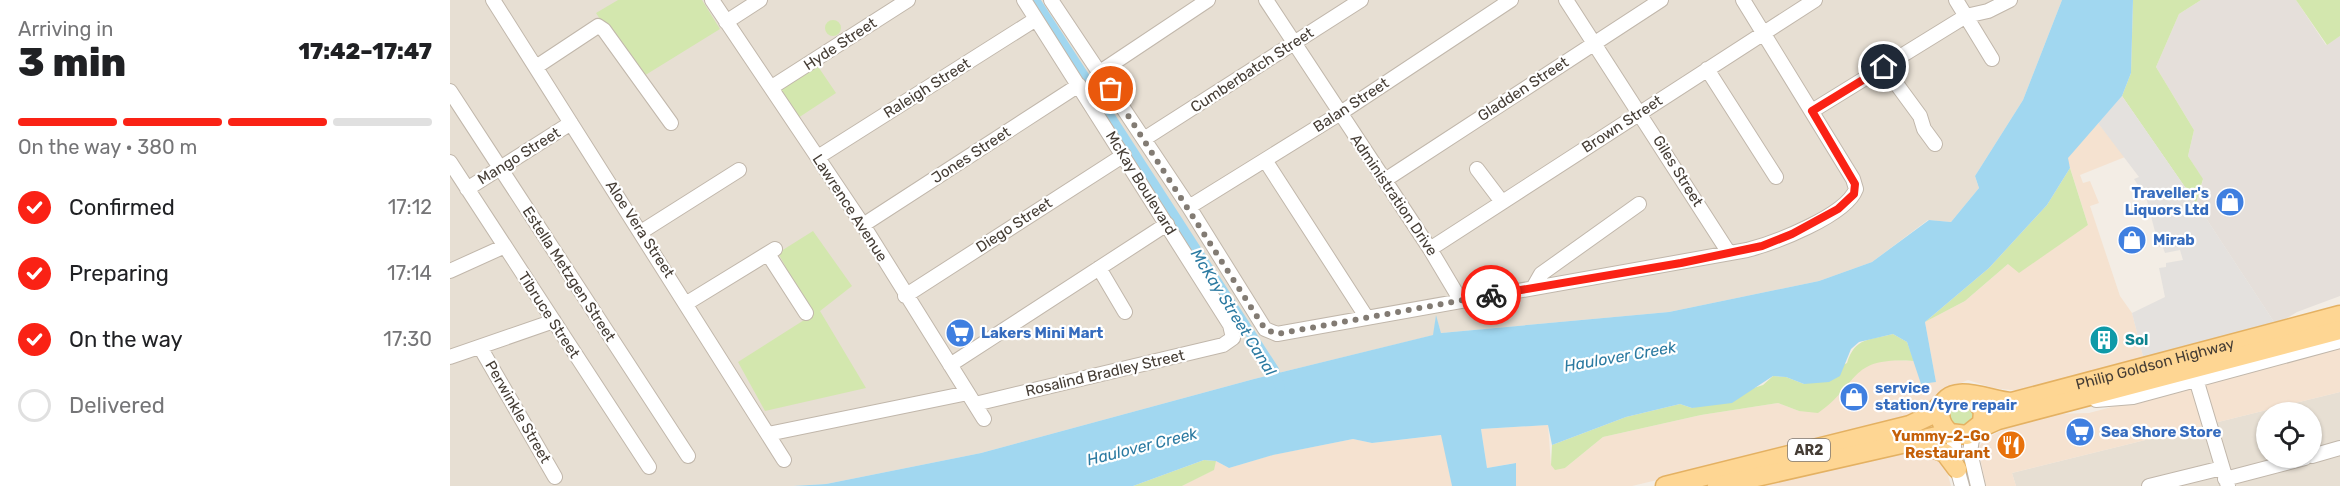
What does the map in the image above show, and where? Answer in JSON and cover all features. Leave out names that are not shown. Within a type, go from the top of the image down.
[{"type":"main road","name":"Philip Goldson Highway","points":[[1972,395],[2012,402],[2340,315]]},
{"type":"main road","name":"Philip Goldson Highway","points":[[1975,431],[1998,420],[2340,330]]},
{"type":"main road","points":[[1958,393],[1972,395],[1978,399],[1983,411],[1975,431],[1952,434],[1940,417],[1940,411],[1946,399],[1958,393]]},
{"type":"main road","name":"AR2","points":[[1665,486],[1910,425],[1929,416],[1946,399]]},
{"type":"main road","name":"AR2","points":[[1717,486],[1774,479],[1915,441],[1952,434]]},
{"type":"main road","points":[[1915,441],[1945,453],[1959,477]]},
{"type":"street","name":"Aloe Vera Street","points":[[493,0],[687,303],[784,460]]},
{"type":"street","name":"Lawrence Avenue","points":[[712,0],[863,225],[905,296],[984,419]]},
{"type":"street","points":[[726,22],[760,0]]},
{"type":"street","name":"Hyde Street","points":[[772,87],[908,0]]},
{"type":"street","name":"McKay Boulevard","points":[[1024,0],[1230,325],[1233,338]]},
{"type":"street","points":[[1100,72],[1208,0]]},
{"type":"street","name":"Administration Drive","points":[[1266,0],[1430,249],[1461,301]]},
{"type":"street","name":"Cumberbatch Street","points":[[1143,139],[1361,0]]},
{"type":"street","name":"Balan Street","points":[[1189,207],[1339,114],[1511,0]]},
{"type":"street","name":"Giles Street","points":[[1566,0],[1640,111],[1729,253]]},
{"type":"street","name":"Gladden Street","points":[[1385,180],[1661,0]]},
{"type":"street","points":[[1265,160],[1367,318],[1762,246],[1792,234],[1846,204],[1856,189],[1853,179],[1743,0]]},
{"type":"street","name":"Brown Street","points":[[1430,249],[1640,111],[1815,0]]},
{"type":"street","points":[[1956,0],[1992,59]]},
{"type":"street","points":[[1812,111],[1966,16],[1988,11],[2010,0]]},
{"type":"street","name":"McKay Boulevard","points":[[1055,1],[1265,329],[1277,334],[1367,318]]},
{"type":"street","name":"Raleigh Street","points":[[818,157],[1036,19]]},
{"type":"street","points":[[536,67],[598,26],[604,30],[672,123]]},
{"type":"street","points":[[1884,67],[1920,116],[1924,129],[1935,144]]},
{"type":"street","points":[[1707,69],[1776,177]]},
{"type":"street","name":"Jones Street","points":[[863,225],[1079,85]]},
{"type":"street","name":"Estella Metzgen Street","points":[[450,90],[688,456]]},
{"type":"street","name":"Mango Street","points":[[467,189],[571,123]]},
{"type":"street","name":"Diego Street","points":[[905,296],[1124,155]]},
{"type":"street","name":"Tibruce Street","points":[[450,162],[649,467]]},
{"type":"street","points":[[1477,169],[1502,202]]},
{"type":"street","points":[[641,232],[739,170]]},
{"type":"street","points":[[1533,288],[1541,274],[1640,204]]},
{"type":"street","points":[[951,365],[1167,224]]},
{"type":"street","points":[[450,271],[505,246]]},
{"type":"street","points":[[687,303],[771,252],[806,313]]},
{"type":"street","points":[[1099,268],[1125,312]]},
{"type":"street","points":[[2291,328],[2340,306]]},
{"type":"street","points":[[450,357],[554,321]]},
{"type":"street","name":"Rosalind Bradley Street","points":[[768,434],[971,398],[1223,345],[1233,338]]},
{"type":"street","points":[[2061,403],[2133,397],[2340,341]]},
{"type":"street","name":"Perwinkle Street","points":[[480,347],[555,477]]},
{"type":"street","points":[[2196,379],[2225,478]]},
{"type":"street","points":[[1975,431],[1970,452],[1978,486]]},
{"type":"street","points":[[1952,434],[1959,477]]},
{"type":"street","points":[[2322,453],[2340,448]]},
{"type":"street","points":[[2149,486],[2225,478],[2265,468]]},
{"type":"shaded area","points":[[450,0],[2062,0],[2023,100],[1975,176],[1979,188],[1951,222],[1928,220],[1872,262],[1819,281],[1669,312],[1441,333],[1436,317],[1434,335],[1254,379],[981,453],[826,484],[792,486],[450,486]]},
{"type":"shaded area","points":[[2201,0],[2296,0],[2326,45],[2340,36],[2340,296],[2297,312],[2276,325],[2196,203],[2203,180],[2188,156],[2194,130],[2156,67],[2179,14]]},
{"type":"shaded area","points":[[2122,96],[2276,325],[2144,360],[2132,313],[2165,297],[2159,268],[2166,267],[2166,263],[2183,260],[2180,250],[2165,253],[2162,245],[2159,247],[2146,197],[2134,179],[2139,177],[2098,123]]},
{"type":"shaded area","points":[[2098,123],[2125,157],[2080,175],[2083,183],[2090,181],[2099,203],[2090,206],[2120,296],[2132,313],[2144,360],[2020,391],[1993,388],[1968,380],[1951,387],[1918,414],[1821,441],[1632,486],[1516,486],[1515,463],[1487,468],[1481,429],[1548,425],[1551,465],[1565,468],[1603,437],[1701,415],[1778,403],[1799,411],[1846,384],[1859,371],[1872,363],[1889,360],[1914,361],[1921,383],[1936,382],[1925,322],[1965,301],[2008,264],[2088,225],[2067,158]]},
{"type":"shaded area","points":[[2340,346],[2340,392],[2300,402],[2256,402],[2256,413],[2012,473],[2016,486],[1986,486],[1978,448],[1985,439],[2022,420],[2055,414],[2089,413]]},
{"type":"shaded area","points":[[2340,392],[2340,486],[2016,486],[2012,473],[2256,413],[2256,468],[2322,468],[2322,402],[2300,402]]},
{"type":"shaded area","points":[[1442,435],[1452,486],[1182,486],[1213,470],[1216,461],[1229,468],[1272,455],[1353,439],[1372,443]]},
{"type":"shaded area","points":[[1916,446],[1942,454],[1951,486],[1749,486]]},
{"type":"green space","points":[[618,0],[702,0],[720,29],[639,79],[596,13]]},
{"type":"green space","points":[[2133,0],[2201,0],[2179,14],[2156,67],[2194,130],[2188,156],[2203,179],[2196,203],[2122,96],[2131,73]]},
{"type":"green space","points":[[2296,0],[2340,0],[2340,36],[2327,45]]},
{"type":"green space","points":[[833,20],[841,28],[833,36],[825,28]]},
{"type":"green space","points":[[817,65],[836,93],[798,118],[781,89]]},
{"type":"green space","points":[[2070,168],[2088,225],[2019,273],[2008,264],[1965,301],[1925,322],[1989,268],[2047,205]]},
{"type":"green space","points":[[813,231],[852,286],[820,311],[866,388],[765,411],[738,362],[812,315],[778,253]]},
{"type":"green space","points":[[1893,334],[1907,342],[1914,361],[1877,363],[1866,367],[1818,413],[1799,411],[1778,403],[1701,415],[1603,437],[1565,468],[1555,470],[1551,465],[1552,445],[1626,417],[1680,404],[1692,408],[1763,385],[1773,376],[1786,377],[1804,384],[1847,363],[1854,348],[1864,341]]},
{"type":"green space","points":[[1962,401],[1971,405],[1975,414],[1971,423],[1962,427],[1953,423],[1949,414],[1953,405]]},
{"type":"green space","points":[[1204,460],[1216,461],[1214,470],[1182,486],[1133,486]]},
{"type":"water","name":"Haulover Creek","points":[[2062,0],[2133,0],[2131,73],[2122,96],[2068,158],[2070,168],[2047,205],[1989,268],[1925,322],[1936,382],[1921,384],[1907,342],[1893,334],[1859,342],[1851,349],[1840,376],[1829,382],[1804,384],[1786,377],[1773,376],[1732,403],[1692,408],[1680,404],[1626,417],[1552,445],[1548,425],[1481,429],[1487,468],[1516,463],[1516,486],[1452,486],[1441,435],[1372,443],[1353,439],[1273,455],[1229,468],[1216,461],[1204,460],[1133,486],[793,486],[826,484],[981,453],[1254,379],[1433,335],[1436,315],[1441,333],[1669,312],[1819,281],[1872,262],[1929,220],[1951,222],[1979,188],[1975,176],[2023,100]]},
{"type":"waterway","name":"McKay Street Canal","points":[[1035,0],[1274,370],[1280,387]]},
{"type":"way so far","points":[[1111,89],[1189,207],[1265,329],[1270,332],[1277,334],[1491,295]]},
{"type":"place","name":"Traveller's Liquors Ltd","points":[[2230,202]]},
{"type":"place","name":"Mirab","points":[[2132,240]]},
{"type":"place","name":"Lakers Mini Mart","points":[[960,333]]},
{"type":"place","name":"Sol","points":[[2104,340]]},
{"type":"place","name":"service station/tyre repair","points":[[1854,397]]},
{"type":"place","name":"Sea Shore Store","points":[[2080,432]]},
{"type":"place","name":"Yummy-2-Go Restaurant","points":[[2011,445]]},
{"type":"route","points":[[1491,295],[1748,250],[1792,234],[1838,209],[1846,204],[1854,194],[1855,184],[1812,111],[1884,67]]}]
